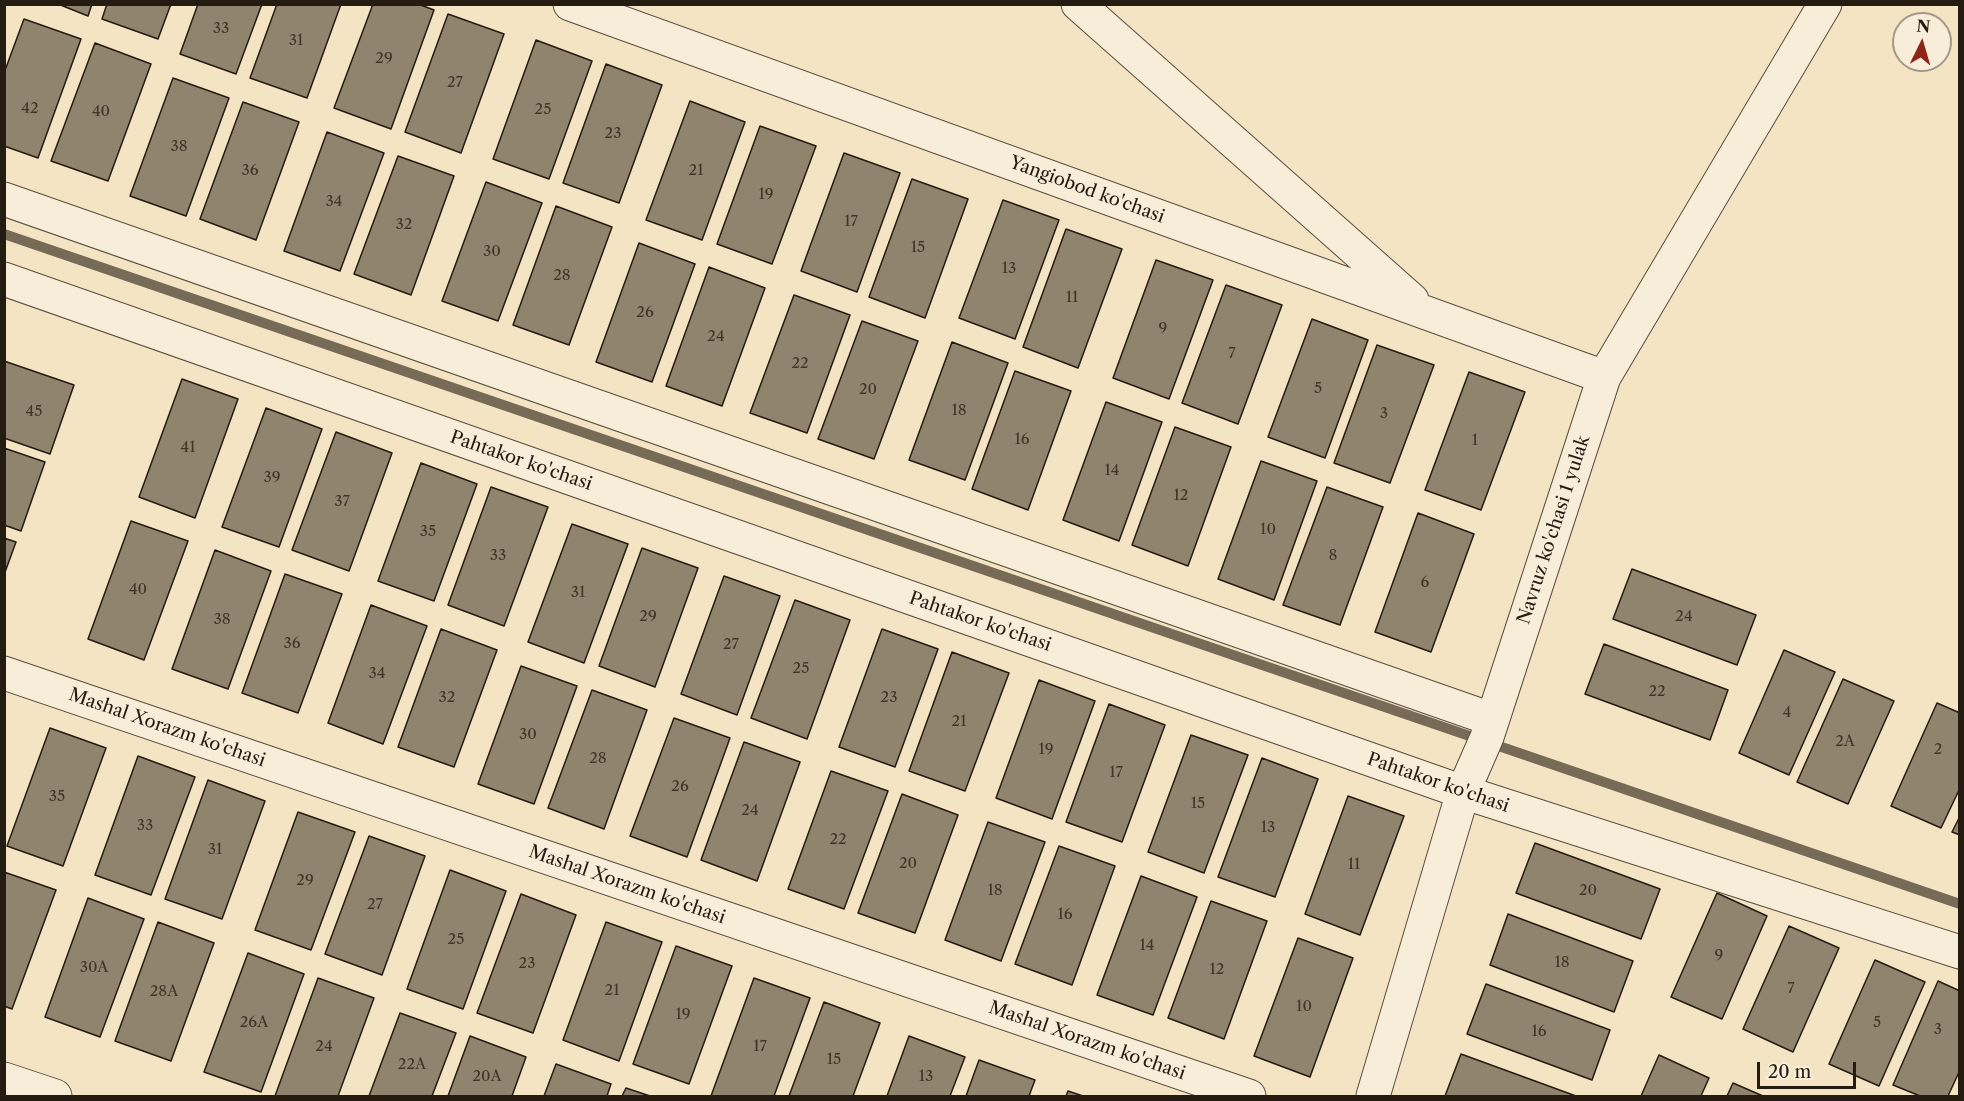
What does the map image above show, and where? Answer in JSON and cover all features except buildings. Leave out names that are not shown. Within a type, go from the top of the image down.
[{"type":"street","name":"Yangiobod ko'chasi","points":[[570,4],[1604,377]]},
{"type":"street","points":[[1078,4],[1424,312]]},
{"type":"street","name":"Navruz ko'chasi 1 yulak","points":[[1373,1096],[1463,792],[1485,740],[1604,377],[1825,4]]},
{"type":"street","points":[[4,199],[1485,740]]},
{"type":"street","name":"Pahtakor ko'chasi","points":[[4,279],[1463,792],[1959,952]]},
{"type":"street","name":"Mashal Xorazm ko'chasi","points":[[4,673],[1249,1096]]},
{"type":"street","points":[[4,1079],[55,1096]]},
{"type":"waterway","points":[[4,234],[1960,904]]}]
